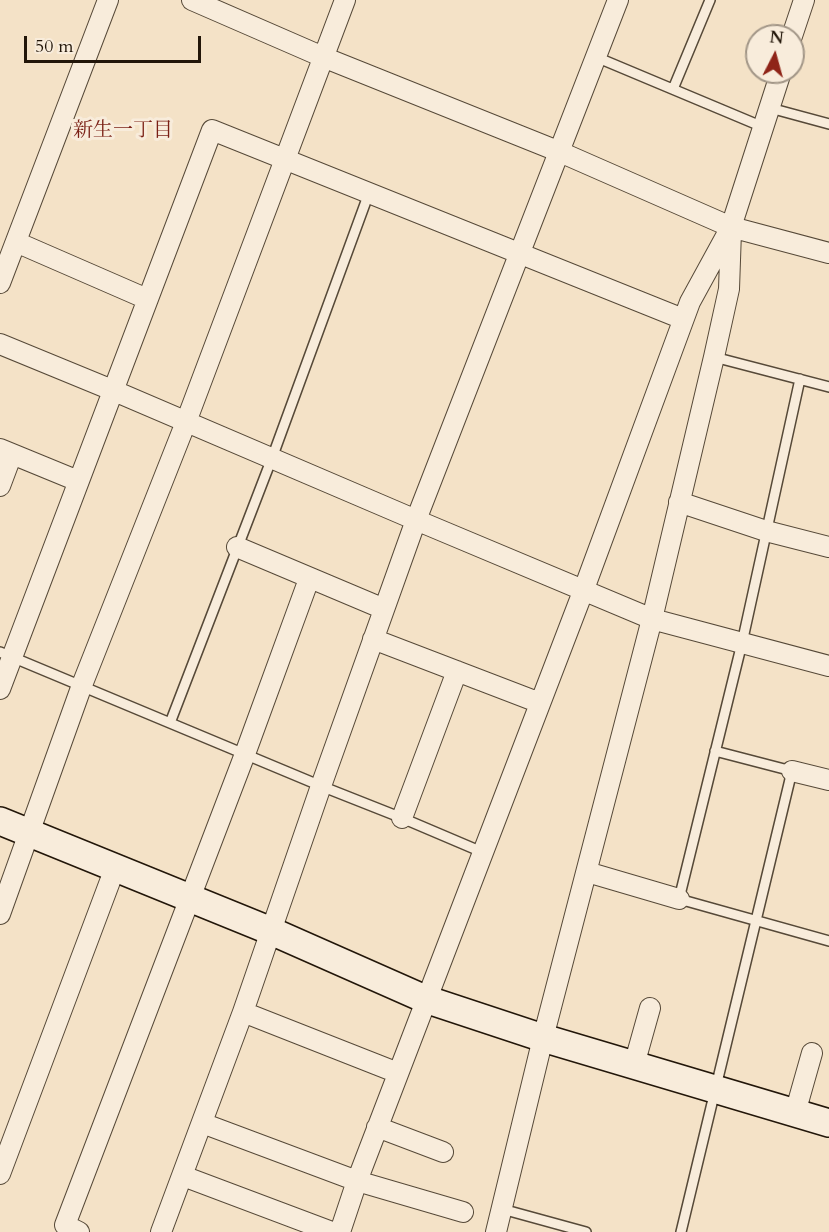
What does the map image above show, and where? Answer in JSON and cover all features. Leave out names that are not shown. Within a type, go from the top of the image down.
[{"type":"street","points":[[0,283],[108,0]]},
{"type":"street","points":[[192,0],[323,57],[560,152],[731,226],[829,253]]},
{"type":"street","points":[[0,914],[82,685],[186,422],[345,0]]},
{"type":"street","points":[[161,1232],[243,1012],[416,520],[618,0]]},
{"type":"street","points":[[796,24],[804,0]]},
{"type":"street","points":[[340,1232],[377,1126],[584,589],[683,319],[731,226],[777,84]]},
{"type":"street","points":[[0,689],[6,654],[78,481],[212,130],[683,319]]},
{"type":"street","points":[[496,1232],[543,1038],[652,619],[714,357],[729,289],[731,226]]},
{"type":"street","points":[[16,242],[147,299]]},
{"type":"street","points":[[0,344],[652,619],[829,666]]},
{"type":"street","points":[[0,486],[6,451],[78,481]]},
{"type":"street","points":[[680,502],[766,531],[829,548]]},
{"type":"street","points":[[237,547],[384,609]]},
{"type":"street","points":[[79,1232],[65,1226],[245,754],[309,579]]},
{"type":"street","points":[[373,639],[540,704]]},
{"type":"street","points":[[402,818],[457,671]]},
{"type":"street","points":[[792,771],[829,780]]},
{"type":"street","points":[[0,821],[271,931],[425,999],[543,1038],[829,1124]]},
{"type":"street","points":[[0,1174],[115,868]]},
{"type":"street","points":[[587,872],[679,899]]},
{"type":"street","points":[[634,1065],[650,1008]]},
{"type":"street","points":[[243,1012],[398,1073]]},
{"type":"street","points":[[795,1113],[812,1053]]},
{"type":"street","points":[[202,1123],[357,1181],[463,1212]]},
{"type":"street","points":[[377,1126],[443,1152]]},
{"type":"street","points":[[183,1176],[332,1232]]},
{"type":"lane","points":[[673,89],[710,0]]},
{"type":"lane","points":[[596,57],[763,127]]},
{"type":"lane","points":[[770,108],[829,124]]},
{"type":"lane","points":[[170,723],[272,458],[369,193]]},
{"type":"lane","points":[[714,357],[829,387]]},
{"type":"lane","points":[[800,379],[742,643],[679,899],[829,941]]},
{"type":"lane","points":[[6,654],[482,852]]},
{"type":"lane","points":[[681,1232],[792,771],[715,751]]},
{"type":"lane","points":[[501,1209],[586,1232]]},
{"type":"district","name":"新生一丁目","points":[[123,131]]}]
